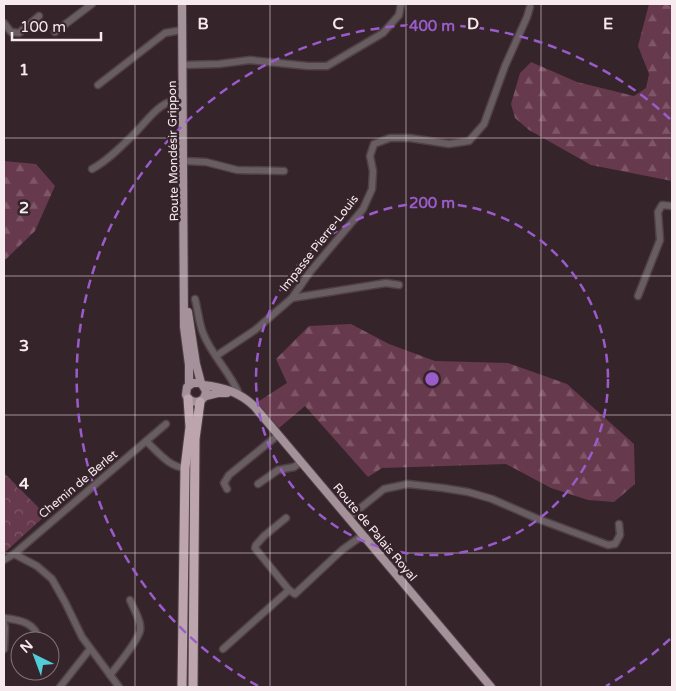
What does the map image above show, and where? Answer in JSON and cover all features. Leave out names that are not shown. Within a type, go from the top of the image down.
[{"type":"highway","points":[[182,687],[185,468],[190,427],[188,399]]},
{"type":"highway","points":[[185,468],[191,464],[203,399]]},
{"type":"highway","points":[[193,687],[195,442]]},
{"type":"main road","name":"Route Mondésir Grippon","points":[[182,4],[184,327],[189,364],[189,385]]},
{"type":"main road","name":"Route Mondésir Grippon","points":[[185,298],[196,364],[202,384]]},
{"type":"main road","points":[[203,399],[206,389],[202,384],[195,382],[189,385],[186,393],[188,399],[194,402],[203,399],[223,392],[239,394]]},
{"type":"main road","name":"Route de Palais Royal","points":[[202,384],[239,394],[254,406],[491,687]]},
{"type":"street","points":[[55,32],[92,4]]},
{"type":"street","points":[[183,65],[220,64],[250,60],[308,66],[328,66],[383,33],[399,14],[401,4]]},
{"type":"street","name":"Impasse Pierre-Louis","points":[[216,356],[255,330],[292,298],[310,272],[363,209],[372,189],[374,171],[370,156],[374,144],[390,138],[410,138],[450,144],[469,141],[484,124],[505,66],[528,17],[530,7]]},
{"type":"street","points":[[4,23],[11,32],[19,33],[39,16]]},
{"type":"street","points":[[98,85],[165,33],[182,30]]},
{"type":"street","points":[[92,169],[129,139],[162,105],[172,99],[183,98]]},
{"type":"street","points":[[184,161],[206,162],[237,170],[284,171]]},
{"type":"street","points":[[638,296],[660,240],[658,212],[662,205],[672,206]]},
{"type":"street","points":[[292,298],[386,283],[399,285]]},
{"type":"street","points":[[195,299],[204,335],[216,356],[231,376],[239,394]]},
{"type":"street","name":"Chemin de Berlet","points":[[4,560],[14,554],[166,424]]},
{"type":"street","points":[[227,490],[224,483],[229,475],[278,435]]},
{"type":"street","points":[[146,441],[170,463],[185,468]]},
{"type":"street","points":[[258,484],[278,470],[294,467],[301,462]]},
{"type":"street","points":[[348,518],[384,489],[408,484],[468,492],[492,499],[538,519],[608,545],[615,544],[618,541],[619,524]]},
{"type":"street","points":[[286,518],[264,536],[255,548],[292,592]]},
{"type":"street","points":[[223,649],[342,550],[363,535]]},
{"type":"street","points":[[14,554],[38,566],[52,579],[82,638],[118,687]]},
{"type":"street","points":[[110,675],[140,630],[139,622],[130,600]]},
{"type":"street","points":[[4,618],[22,620],[34,631]]},
{"type":"street","points":[[4,624],[4,649]]},
{"type":"street","points":[[60,687],[90,649]]},
{"type":"green space","points":[[649,4],[672,4],[672,181],[591,165],[529,130],[515,118],[511,104],[520,73],[531,62],[577,82],[634,96],[646,88],[649,74],[638,46]]},
{"type":"green space","points":[[4,161],[36,164],[55,186],[35,231],[4,261]]},
{"type":"green space","points":[[351,324],[389,344],[435,361],[508,363],[567,384],[634,444],[635,484],[614,502],[588,500],[551,488],[506,464],[382,468],[368,477],[305,406],[279,428],[256,403],[287,383],[276,359],[309,326]]},
{"type":"green space","points":[[4,473],[46,515],[4,553]]}]
